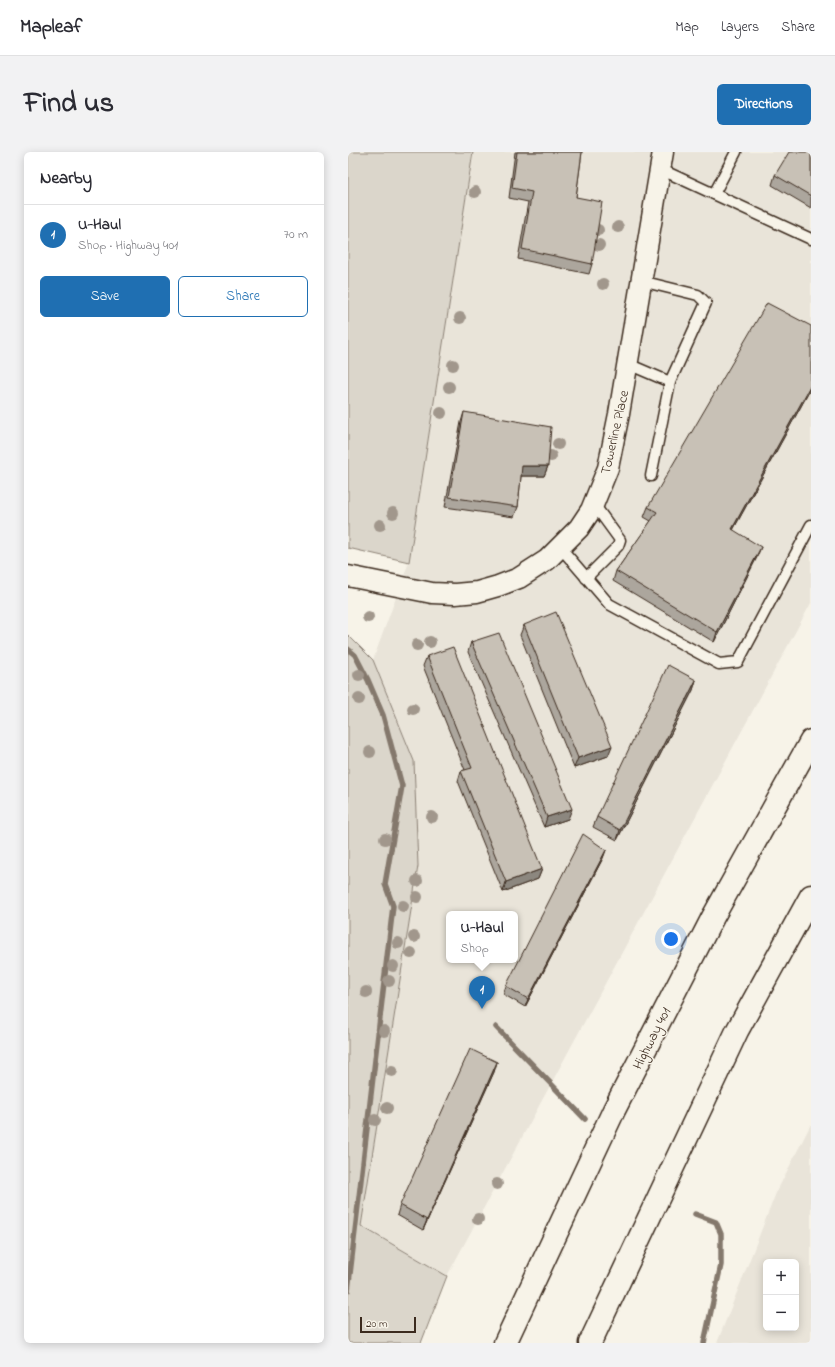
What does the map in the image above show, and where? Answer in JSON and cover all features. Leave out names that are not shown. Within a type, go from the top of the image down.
[{"type":"highway","name":"Highway 401","points":[[505,1343],[618,1103],[713,917],[811,741]]},
{"type":"highway","points":[[590,1343],[737,1031],[811,896]]},
{"type":"street","name":"Towerline Place","points":[[348,576],[432,593],[455,594],[477,592],[519,578],[547,560],[579,528],[591,510],[608,468],[628,364],[662,160]]},
{"type":"lane","points":[[714,194],[736,152]]},
{"type":"lane","points":[[662,160],[714,194],[811,239]]},
{"type":"lane","points":[[642,281],[698,295],[706,303],[670,382],[651,476]]},
{"type":"lane","points":[[628,364],[670,382]]},
{"type":"lane","points":[[586,578],[618,546],[620,540],[594,503]]},
{"type":"lane","points":[[560,547],[609,604],[719,664],[738,662],[811,525]]},
{"type":"shaded area","points":[[348,152],[473,152],[409,562],[348,548]]},
{"type":"shaded area","points":[[473,152],[811,152],[811,603],[447,1276],[361,1226],[418,866],[414,761],[373,660],[409,562]]},
{"type":"shaded area","points":[[348,635],[373,660],[414,761],[418,866],[361,1226],[447,1276],[421,1343],[348,1343]]},
{"type":"shaded area","points":[[811,1124],[811,1343],[717,1343],[776,1193]]},
{"type":"building","points":[[517,152],[582,152],[576,197],[602,202],[592,264],[522,249],[532,192],[512,188]]},
{"type":"building","points":[[789,152],[811,152],[811,196],[775,175]]},
{"type":"building","points":[[767,303],[811,326],[811,385],[732,529],[761,547],[717,632],[616,571],[657,512],[648,507]]},
{"type":"building","points":[[464,412],[551,427],[548,466],[522,466],[518,507],[449,497]]},
{"type":"building","points":[[556,612],[612,746],[578,758],[524,625]]},
{"type":"building","points":[[499,633],[572,809],[547,817],[471,642]]},
{"type":"building","points":[[453,647],[542,869],[506,882],[461,771],[472,768],[427,656]]},
{"type":"building","points":[[668,665],[696,680],[620,830],[597,817]]},
{"type":"building","points":[[583,834],[606,850],[528,999],[506,986]]},
{"type":"building","points":[[470,1049],[497,1062],[427,1220],[400,1205]]},
{"type":"waterway","points":[[348,649],[355,655],[368,680],[383,715],[402,786],[385,884],[393,906],[348,1291]]},
{"type":"waterway","points":[[496,1027],[585,1119]]},
{"type":"waterway","points":[[695,1214],[716,1222],[721,1234],[721,1265],[704,1343]]},
{"type":"place","name":"U-Haul","points":[[482,1009]]}]
